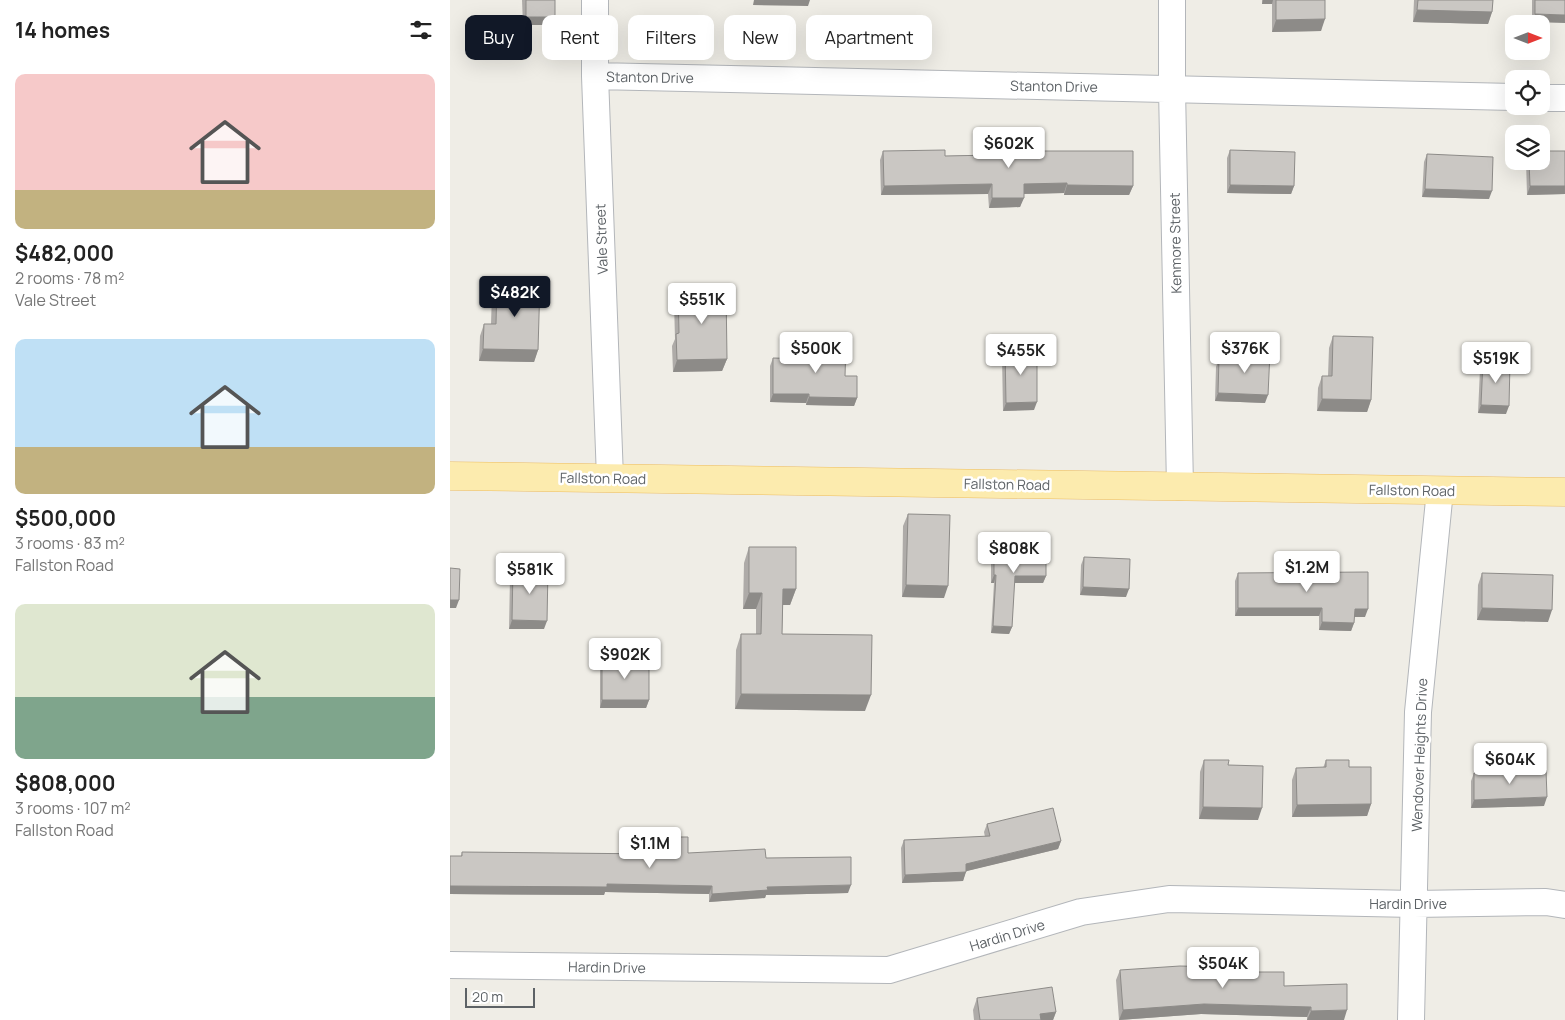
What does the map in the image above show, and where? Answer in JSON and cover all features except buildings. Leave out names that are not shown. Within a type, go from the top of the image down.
[{"type":"main road","name":"Fallston Road","points":[[450,476],[1565,492]]},
{"type":"street","name":"Vale Street","points":[[595,0],[595,76],[610,478]]},
{"type":"street","name":"Kenmore Street","points":[[1172,0],[1180,487]]},
{"type":"street","name":"Stanton Drive","points":[[595,76],[1505,97]]},
{"type":"street","points":[[1550,98],[1565,98]]},
{"type":"street","name":"Wendover Heights Drive","points":[[1412,1020],[1418,712],[1440,490]]},
{"type":"street","name":"Hardin Drive","points":[[450,965],[889,970],[1081,912],[1169,899],[1414,904],[1546,902],[1565,905]]}]
